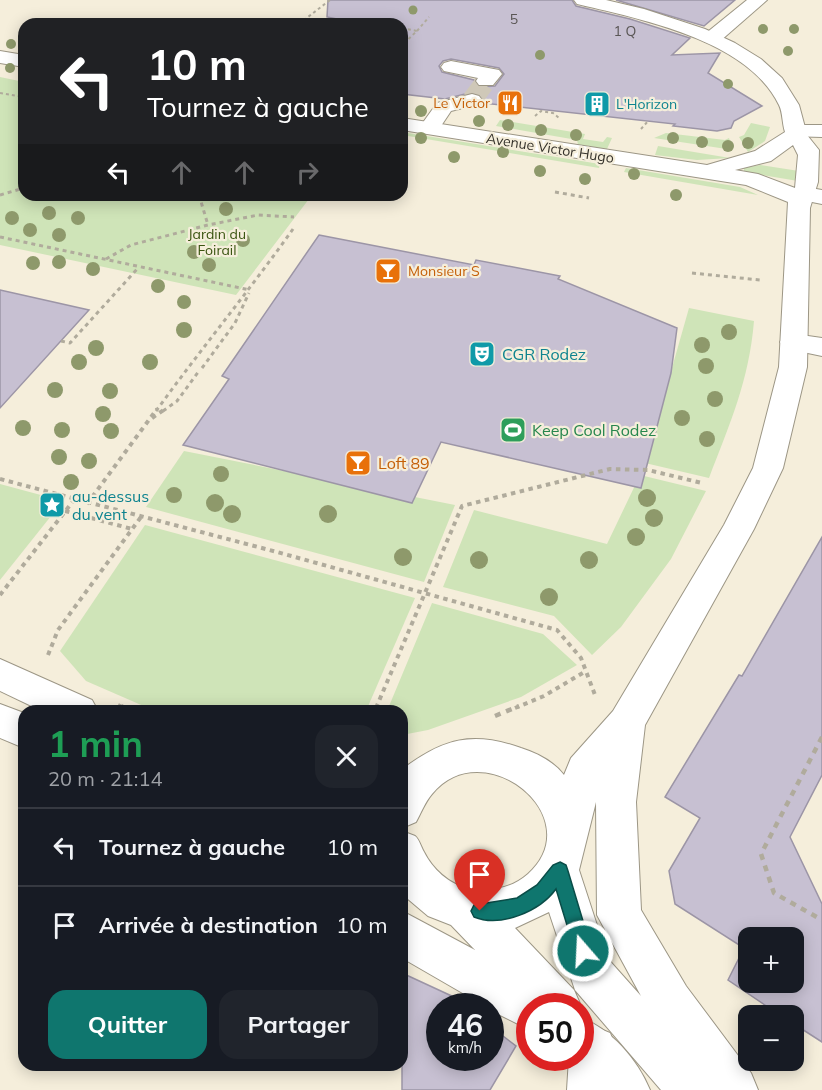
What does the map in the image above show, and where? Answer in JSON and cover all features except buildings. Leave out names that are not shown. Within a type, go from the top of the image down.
[{"type":"main road","points":[[408,867],[422,886],[442,901],[466,910],[494,912],[521,906],[544,892],[563,851],[585,771],[611,711],[738,529],[768,468],[793,367],[808,344],[808,149],[796,132],[789,105],[772,80],[712,38],[659,19],[582,0]]},
{"type":"main road","points":[[712,38],[758,0]]},
{"type":"main road","points":[[0,57],[18,60]]},
{"type":"main road","points":[[451,67],[492,74],[486,81]]},
{"type":"main road","points":[[430,128],[444,107],[472,100]]},
{"type":"main road","name":"Avenue Victor Hugo","points":[[408,125],[750,179],[809,197]]},
{"type":"main road","points":[[796,132],[822,131]]},
{"type":"main road","name":"Avenue Victor Hugo","points":[[699,171],[763,156],[796,132]]},
{"type":"main road","points":[[0,674],[66,705]]},
{"type":"main road","points":[[611,711],[619,915],[670,1002],[734,1090]]},
{"type":"main road","points":[[0,720],[18,728]]},
{"type":"main road","points":[[408,765],[487,754],[510,760],[532,771],[549,787],[561,808],[563,851],[575,929],[591,974],[693,1090]]},
{"type":"main road","points":[[408,793],[421,776],[440,762]]},
{"type":"main road","points":[[466,910],[546,993]]},
{"type":"main road","points":[[408,936],[516,999]]},
{"type":"main road","points":[[594,1065],[626,1090]]},
{"type":"path","points":[[307,18],[330,0]]},
{"type":"path","points":[[408,39],[429,17]]},
{"type":"path","points":[[408,29],[417,31]]},
{"type":"path","points":[[0,93],[18,96]]},
{"type":"path","points":[[641,129],[649,120]]},
{"type":"path","points":[[0,195],[18,190]]},
{"type":"path","points":[[555,192],[589,198]]},
{"type":"path","points":[[201,201],[208,225]]},
{"type":"path","points":[[106,260],[131,245],[208,225],[258,215],[294,217]]},
{"type":"path","points":[[87,504],[215,330],[250,290],[293,229]]},
{"type":"path","points":[[0,237],[250,290]]},
{"type":"path","points":[[62,340],[70,343],[139,267]]},
{"type":"path","points":[[692,273],[744,280]]},
{"type":"path","points":[[149,420],[177,401],[235,323],[250,290]]},
{"type":"path","points":[[378,705],[462,506],[610,469],[648,470],[702,483]]},
{"type":"path","points":[[0,479],[557,630],[581,658],[586,671],[611,711]]},
{"type":"path","points":[[0,595],[74,500]]},
{"type":"path","points":[[65,511],[132,529]]},
{"type":"path","points":[[46,660],[58,630],[141,517]]},
{"type":"path","points":[[493,717],[544,696],[586,671]]},
{"type":"path","points":[[822,737],[761,854],[774,893],[822,920]]},
{"type":"green space","name":"Jardin du Foirail","points":[[0,77],[18,81],[18,201],[307,201],[236,295],[0,245]]},
{"type":"green space","points":[[500,120],[585,134],[583,139],[603,142],[607,137],[612,138],[607,149],[578,145],[577,140],[496,126]]},
{"type":"green space","points":[[751,123],[770,127],[765,141],[748,152],[739,137],[744,135]]},
{"type":"green space","points":[[408,133],[600,164],[599,168],[408,136]]},
{"type":"green space","points":[[666,133],[725,140],[729,138],[733,150],[654,138]]},
{"type":"green space","points":[[658,146],[730,158],[697,160],[655,155]]},
{"type":"green space","points":[[760,165],[799,171],[798,181],[744,172],[744,168]]},
{"type":"green space","points":[[626,168],[740,187],[758,195],[624,172]]},
{"type":"green space","points":[[689,308],[754,321],[743,383],[709,478],[645,463]]},
{"type":"green space","points":[[184,451],[455,505],[424,582],[146,507]]},
{"type":"green space","points":[[640,475],[706,491],[671,559],[621,627],[592,655],[554,616],[443,587],[474,510],[607,544]]},
{"type":"green space","points":[[0,484],[63,501],[0,580]]},
{"type":"green space","points":[[145,525],[415,598],[369,705],[141,705],[86,681],[60,651]]},
{"type":"green space","points":[[432,603],[543,634],[577,665],[521,697],[428,730],[408,734],[408,705],[390,705]]},
{"type":"tunnel","points":[[472,100],[486,81]]},
{"type":"place","name":"Le Victor","points":[[510,103]]},
{"type":"place","name":"L'Horizon","points":[[597,104]]},
{"type":"place","name":"Monsieur S","points":[[388,271]]},
{"type":"place","name":"CGR Rodez","points":[[482,354]]},
{"type":"place","name":"Keep Cool Rodez","points":[[513,430]]},
{"type":"place","name":"Loft 89","points":[[358,463]]},
{"type":"place","name":"au-dessus du vent","points":[[52,505]]},
{"type":"route","points":[[480,911],[494,912],[521,906],[544,892],[560,871],[583,951]]}]
